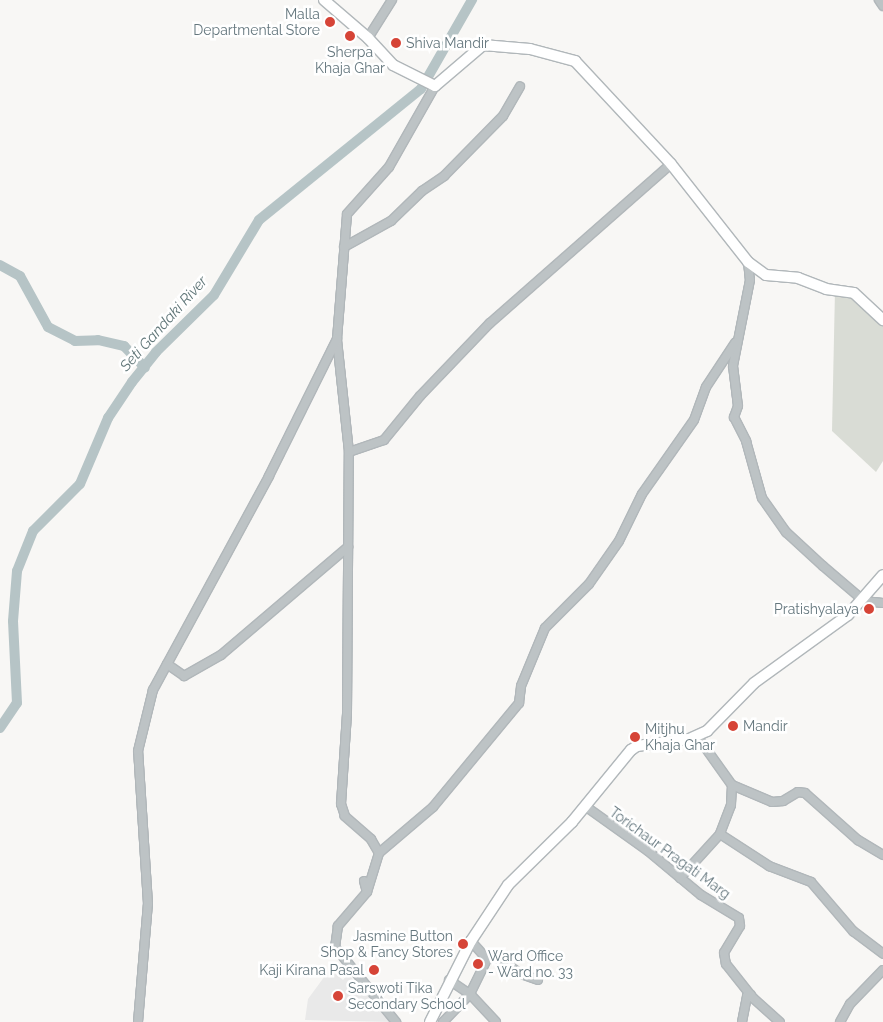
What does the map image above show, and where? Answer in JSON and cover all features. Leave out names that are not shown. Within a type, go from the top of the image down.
[{"type":"main road","points":[[324,0],[401,70],[435,86],[483,45],[530,49],[575,61],[671,164],[748,262],[766,275],[798,278],[826,289],[854,293],[883,320]]},
{"type":"main road","points":[[430,1022],[449,980],[471,941],[508,885],[549,847],[634,747],[697,736],[710,728],[754,683],[797,655],[864,601],[883,576]]},
{"type":"street","points":[[368,38],[392,0]]},
{"type":"street","points":[[879,0],[883,6]]},
{"type":"street","points":[[379,853],[371,839],[345,816],[341,804],[347,713],[350,452],[337,339],[347,214],[389,167],[435,86]]},
{"type":"street","points":[[344,247],[395,218],[419,193],[444,176],[503,116],[520,86]]},
{"type":"street","points":[[350,452],[384,440],[420,396],[490,323],[671,164]]},
{"type":"street","points":[[748,262],[750,280],[736,343],[733,366],[738,406],[734,417],[746,441],[762,498],[786,532],[864,601],[883,603]]},
{"type":"street","points":[[138,1022],[148,904],[138,750],[153,690],[270,476],[337,339]]},
{"type":"street","points":[[396,1022],[335,947],[338,926],[367,892],[379,853],[433,807],[511,715],[519,703],[521,686],[545,628],[589,584],[618,542],[642,494],[694,420],[706,387],[736,343]]},
{"type":"street","points":[[167,664],[184,676],[221,655],[348,547]]},
{"type":"street","points":[[697,736],[732,785],[772,802],[783,801],[798,792],[805,793],[858,840],[883,855]]},
{"type":"street","points":[[680,878],[720,834],[731,805],[732,785]]},
{"type":"street","name":"Torichaur Pragati Marg","points":[[585,806],[648,851],[680,878],[739,918],[740,926],[726,948],[724,959],[751,995]]},
{"type":"street","points":[[720,834],[769,866],[811,882],[853,931],[883,954]]},
{"type":"street","points":[[364,881],[367,892]]},
{"type":"street","points":[[471,941],[488,959]]},
{"type":"street","points":[[444,1022],[470,994],[488,959],[496,956],[521,974],[538,980]]},
{"type":"street","points":[[840,1022],[850,1004],[883,970]]},
{"type":"street","points":[[449,980],[470,994],[496,1022]]},
{"type":"street","points":[[742,1022],[747,996],[751,995],[780,1022]]},
{"type":"shaded area","points":[[835,290],[848,292],[883,320],[883,461],[876,472],[832,431]]},
{"type":"shaded area","name":"Sarswoti Tika Secondary School","points":[[330,969],[343,980],[348,974],[391,1022],[305,1020],[308,999]]},
{"type":"waterway","name":"Seti Gandaki River","points":[[0,728],[17,703],[13,621],[17,571],[33,531],[80,484],[108,418],[132,382],[156,352],[214,295],[259,220],[421,89],[472,0]]},
{"type":"waterway","points":[[0,265],[20,276],[48,327],[75,341],[98,340],[124,346],[145,368]]},
{"type":"place","name":"Malla Departmental Store","points":[[330,22]]},
{"type":"place","name":"Sherpa Khaja Ghar","points":[[350,36]]},
{"type":"place","name":"Shiva Mandir","points":[[396,43]]},
{"type":"place","name":"Pratishyalaya","points":[[869,609]]},
{"type":"place","name":"Mandir","points":[[733,726]]},
{"type":"place","name":"Mitjhu Khaja Ghar","points":[[635,737]]},
{"type":"place","name":"Jasmine Button Shop & Fancy Stores","points":[[463,944]]},
{"type":"place","name":"Ward Office - Ward no. 33","points":[[478,964]]},
{"type":"place","name":"Kaji Kirana Pasal","points":[[374,970]]},
{"type":"place","name":"Sarswoti Tika Secondary School","points":[[338,996]]}]
